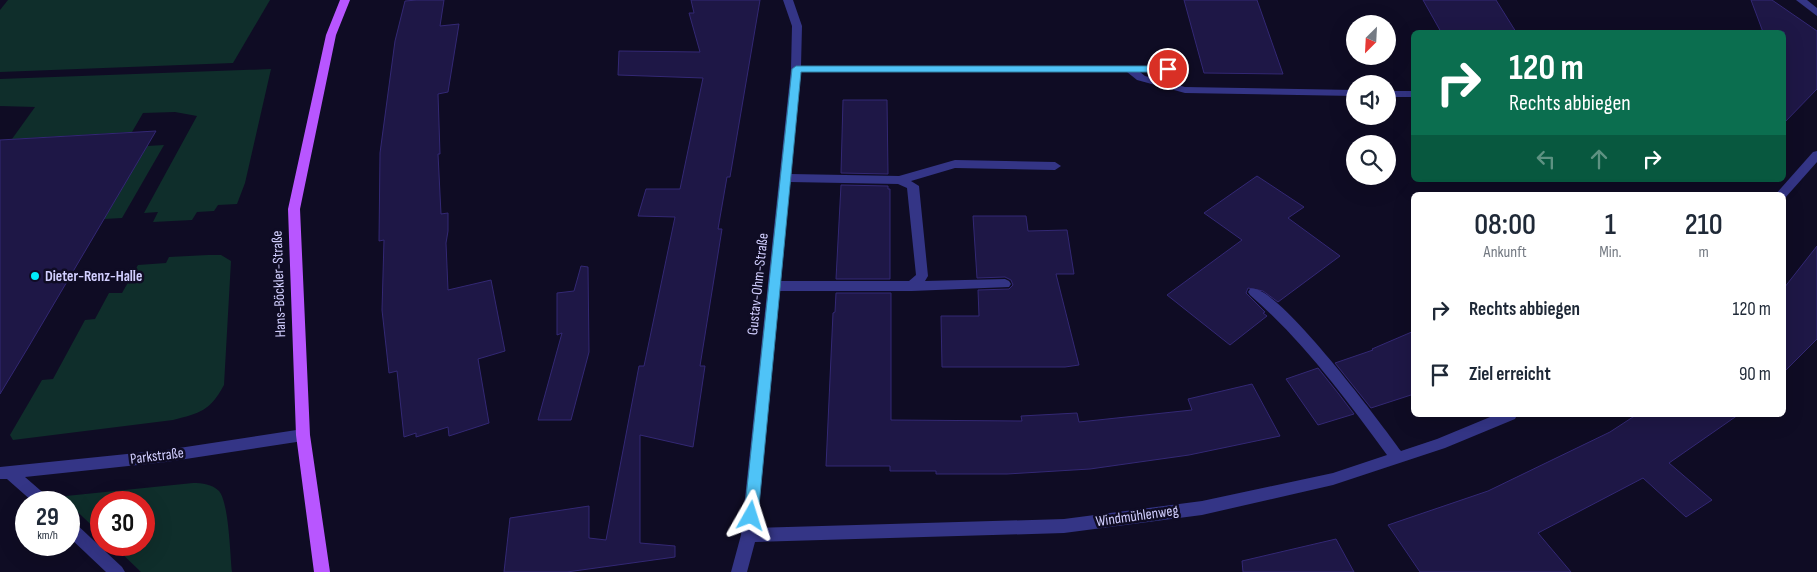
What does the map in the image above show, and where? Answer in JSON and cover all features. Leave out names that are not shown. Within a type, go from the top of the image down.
[{"type":"main road","name":"Hans-Böckler-Straße","points":[[322,572],[303,435],[294,209],[331,35],[345,0]]},
{"type":"street","name":"Gustav-Ohm-Straße","points":[[739,572],[749,535],[796,69],[797,26],[788,0]]},
{"type":"street","points":[[1802,0],[1817,13]]},
{"type":"street","points":[[796,69],[1168,69]]},
{"type":"street","points":[[1129,69],[1141,78],[1185,90],[1346,93]]},
{"type":"street","points":[[1396,94],[1411,94]]},
{"type":"street","points":[[1784,192],[1817,155]]},
{"type":"street","points":[[785,178],[899,180],[955,164],[1055,166]]},
{"type":"street","points":[[899,180],[913,186],[922,276],[912,286]]},
{"type":"street","points":[[774,286],[1005,284]]},
{"type":"street","points":[[1254,292],[1279,311],[1318,352],[1398,458]]},
{"type":"street","name":"Windmühlenweg","points":[[749,535],[1064,526],[1202,508],[1333,479],[1440,444],[1505,417]]},
{"type":"street","name":"Parkstraße","points":[[5,473],[166,456],[303,435]]},
{"type":"street","name":"Parkstraße","points":[[5,473],[29,491]]},
{"type":"street","points":[[80,537],[117,572]]},
{"type":"green space","points":[[8,0],[270,0],[233,63],[0,72],[0,10]]},
{"type":"green space","points":[[271,69],[245,183],[237,204],[218,205],[214,211],[197,212],[192,220],[153,222],[158,212],[144,213],[197,116],[175,112],[143,113],[132,132],[12,139],[35,107],[0,106],[0,79]]},
{"type":"green space","points":[[164,145],[122,218],[104,219],[147,146]]},
{"type":"green space","points":[[221,255],[231,261],[224,385],[209,406],[197,413],[173,420],[13,440],[10,435],[42,380],[53,379],[85,320],[95,319],[109,293],[122,293],[138,265],[166,263],[169,257]]},
{"type":"green space","points":[[193,483],[210,485],[219,491],[227,517],[232,572],[141,572],[124,556],[155,556],[155,491],[115,491]]},
{"type":"green space","points":[[90,494],[90,524],[80,514],[80,495]]},
{"type":"building","points":[[444,0],[440,26],[459,24],[448,92],[438,94],[441,214],[448,213],[446,243],[448,290],[491,280],[505,351],[478,359],[489,423],[449,436],[448,427],[416,437],[416,433],[404,437],[397,371],[389,373],[382,310],[384,240],[379,241],[380,153],[395,41],[405,1]]},
{"type":"building","points":[[691,0],[760,0],[730,177],[727,177],[718,229],[722,229],[700,366],[705,366],[693,447],[640,435],[640,543],[675,546],[675,557],[567,572],[504,572],[510,518],[589,506],[589,538],[606,540],[639,366],[644,366],[675,217],[638,216],[646,189],[680,189],[703,78],[618,75],[619,51],[700,52],[689,13],[694,13]]},
{"type":"building","points":[[1184,0],[1257,0],[1283,74],[1204,73]]},
{"type":"building","points":[[1423,0],[1496,0],[1515,30],[1440,30]]},
{"type":"building","points":[[1751,0],[1772,0],[1817,31],[1817,89],[1786,121],[1786,30],[1762,30]]},
{"type":"building","points":[[843,100],[887,100],[888,174],[841,173]]},
{"type":"building","name":"Dieter-Renz-Halle","points":[[156,131],[29,346],[0,394],[0,140]]},
{"type":"building","points":[[1257,176],[1304,207],[1288,218],[1340,256],[1278,302],[1263,291],[1248,288],[1246,293],[1267,316],[1230,345],[1167,295],[1242,240],[1204,213]]},
{"type":"building","points":[[841,185],[888,186],[888,189],[890,189],[890,279],[836,279]]},
{"type":"building","points":[[973,216],[1026,216],[1028,231],[1067,230],[1074,274],[1056,274],[1079,365],[1065,367],[942,367],[941,316],[979,316],[978,290],[1009,289],[1013,285],[1011,280],[1005,277],[977,278]]},
{"type":"building","points":[[1817,246],[1817,339],[1786,370],[1786,285]]},
{"type":"building","points":[[581,266],[588,267],[589,352],[571,420],[538,420],[562,333],[557,335],[557,293],[574,291]]},
{"type":"building","points":[[836,293],[891,293],[891,420],[1022,421],[1021,416],[1077,413],[1079,422],[1192,410],[1188,399],[1252,384],[1280,436],[1189,455],[1090,469],[1007,474],[936,474],[936,471],[890,471],[890,466],[826,466],[833,313],[835,312]]},
{"type":"building","points":[[1411,332],[1411,395],[1371,408],[1335,363]]},
{"type":"building","points":[[1318,368],[1354,414],[1318,425],[1286,379]]},
{"type":"building","points":[[1633,417],[1735,417],[1669,463],[1712,500],[1686,517],[1643,478],[1538,533],[1571,572],[1420,572],[1388,525],[1488,491],[1610,432]]},
{"type":"building","points":[[1336,539],[1354,572],[1243,572],[1242,561]]},
{"type":"place","name":"Dieter-Renz-Halle","points":[[35,276]]},
{"type":"route","points":[[751,516],[796,69],[1168,69]]}]
